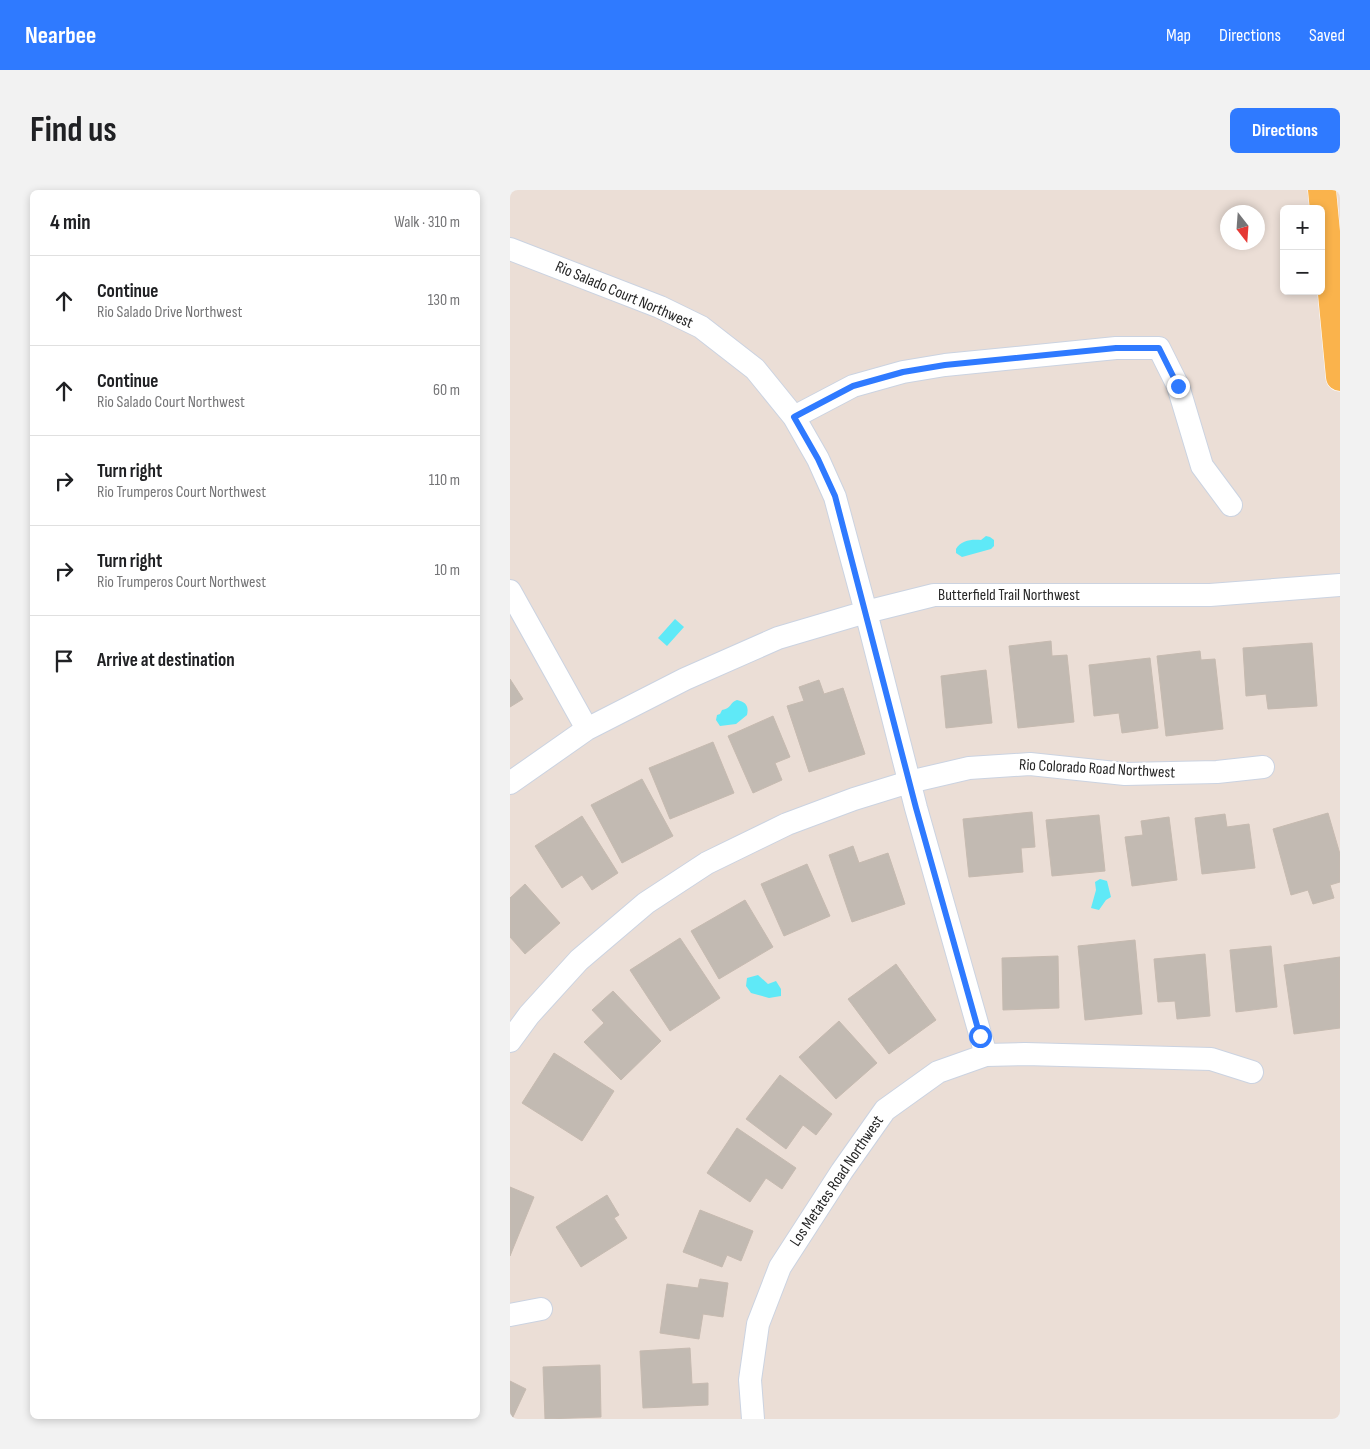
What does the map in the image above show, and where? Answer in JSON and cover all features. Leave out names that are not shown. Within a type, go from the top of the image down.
[{"type":"main road","points":[[1322,190],[1340,377]]},
{"type":"street","name":"Rio Salado Court Northwest","points":[[510,249],[660,307],[701,327],[755,369],[794,417],[818,459],[835,496],[909,782],[986,1055]]},
{"type":"street","points":[[794,417],[853,386],[903,372],[945,365],[1116,348],[1159,348],[1178,386],[1202,466],[1231,505]]},
{"type":"street","name":"Butterfield Trail Northwest","points":[[510,783],[587,729],[685,679],[778,638],[866,612],[934,595],[1210,595],[1340,585]]},
{"type":"street","points":[[510,591],[587,729]]},
{"type":"street","name":"Rio Colorado Road Northwest","points":[[510,1042],[529,1015],[580,960],[646,903],[707,863],[787,824],[854,799],[909,782],[969,768],[1030,764],[1125,774],[1217,772],[1263,767]]},
{"type":"street","name":"Los Metates Road Northwest","points":[[753,1419],[750,1380],[758,1324],[780,1267],[842,1171],[885,1110],[938,1072],[986,1055],[1211,1059],[1252,1072]]},
{"type":"street","points":[[510,1315],[542,1309]]},
{"type":"water","points":[[986,536],[994,540],[994,546],[991,549],[962,557],[956,553],[958,546],[964,542],[981,540]]},
{"type":"water","points":[[675,619],[684,627],[667,646],[658,638]]},
{"type":"water","points":[[737,700],[746,705],[748,709],[747,715],[736,724],[720,726],[716,720],[717,715]]},
{"type":"water","points":[[1100,879],[1107,881],[1111,897],[1106,900],[1099,910],[1091,908],[1096,890],[1095,882]]},
{"type":"water","points":[[758,975],[768,984],[776,981],[781,989],[781,996],[769,998],[751,993],[746,986],[747,978]]},
{"type":"building","points":[[1051,641],[1052,656],[1067,655],[1074,722],[1018,728],[1009,646]]},
{"type":"building","points":[[1312,643],[1317,706],[1268,709],[1266,694],[1246,696],[1243,648]]},
{"type":"building","points":[[1200,651],[1201,660],[1215,659],[1223,729],[1166,736],[1157,656]]},
{"type":"building","points":[[1150,658],[1158,728],[1122,733],[1119,713],[1094,716],[1089,665]]},
{"type":"building","points":[[986,670],[992,723],[946,728],[941,676]]},
{"type":"building","points":[[510,679],[523,699],[510,707]]},
{"type":"building","points":[[819,680],[824,694],[843,688],[865,754],[809,772],[787,706],[804,701],[799,687]]},
{"type":"building","points":[[773,716],[790,757],[775,763],[782,780],[753,793],[728,736]]},
{"type":"building","points":[[713,742],[734,793],[670,819],[649,768]]},
{"type":"building","points":[[642,779],[673,836],[622,863],[591,805]]},
{"type":"building","points":[[1032,812],[1035,847],[1021,848],[1023,872],[969,877],[963,819]]},
{"type":"building","points":[[1328,813],[1340,854],[1340,882],[1330,885],[1334,898],[1313,904],[1308,890],[1291,895],[1273,829]]},
{"type":"building","points":[[1225,814],[1227,827],[1249,824],[1255,868],[1202,874],[1195,818]]},
{"type":"building","points":[[1099,815],[1105,871],[1052,876],[1046,820]]},
{"type":"building","points":[[582,816],[618,873],[592,890],[582,875],[562,888],[535,846]]},
{"type":"building","points":[[1169,817],[1177,880],[1132,886],[1125,837],[1143,835],[1141,821]]},
{"type":"building","points":[[853,846],[859,863],[888,853],[905,904],[852,922],[829,855]]},
{"type":"building","points":[[807,864],[830,916],[784,936],[761,884]]},
{"type":"building","points":[[525,884],[560,923],[525,954],[510,937],[510,898]]},
{"type":"building","points":[[745,900],[773,947],[719,979],[691,931]]},
{"type":"building","points":[[680,938],[720,998],[670,1031],[630,970]]},
{"type":"building","points":[[1135,940],[1142,1014],[1085,1020],[1078,946]]},
{"type":"building","points":[[1271,946],[1277,1007],[1236,1012],[1230,950]]},
{"type":"building","points":[[1205,954],[1210,1016],[1177,1019],[1175,1001],[1158,1002],[1154,959]]},
{"type":"building","points":[[1058,956],[1059,1008],[1003,1010],[1002,958]]},
{"type":"building","points":[[1340,957],[1340,1028],[1294,1034],[1284,965]]},
{"type":"building","points":[[896,964],[936,1020],[889,1054],[848,999]]},
{"type":"building","points":[[613,991],[661,1041],[621,1080],[584,1042],[604,1023],[592,1010]]},
{"type":"building","points":[[839,1021],[877,1063],[836,1099],[799,1057]]},
{"type":"building","points":[[554,1053],[614,1091],[582,1141],[522,1103]]},
{"type":"building","points":[[780,1075],[832,1114],[816,1135],[803,1125],[786,1149],[746,1119]]},
{"type":"building","points":[[737,1128],[796,1168],[782,1189],[766,1178],[750,1202],[707,1173]]},
{"type":"building","points":[[510,1187],[534,1197],[510,1256]]},
{"type":"building","points":[[607,1195],[619,1215],[614,1218],[627,1238],[581,1267],[556,1227]]},
{"type":"building","points":[[700,1210],[753,1231],[741,1261],[727,1255],[722,1267],[683,1252]]},
{"type":"building","points":[[700,1279],[728,1283],[723,1317],[703,1314],[699,1339],[660,1333],[667,1284],[698,1288]]},
{"type":"building","points":[[690,1348],[692,1384],[708,1383],[708,1405],[643,1408],[640,1351]]},
{"type":"building","points":[[600,1365],[601,1417],[545,1419],[543,1367]]},
{"type":"building","points":[[510,1381],[526,1389],[512,1419],[510,1419]]},
{"type":"route","points":[[980,1036],[902,757],[835,496],[818,459],[794,417],[853,386],[903,372],[945,365],[1116,348],[1159,348],[1178,386]]}]
